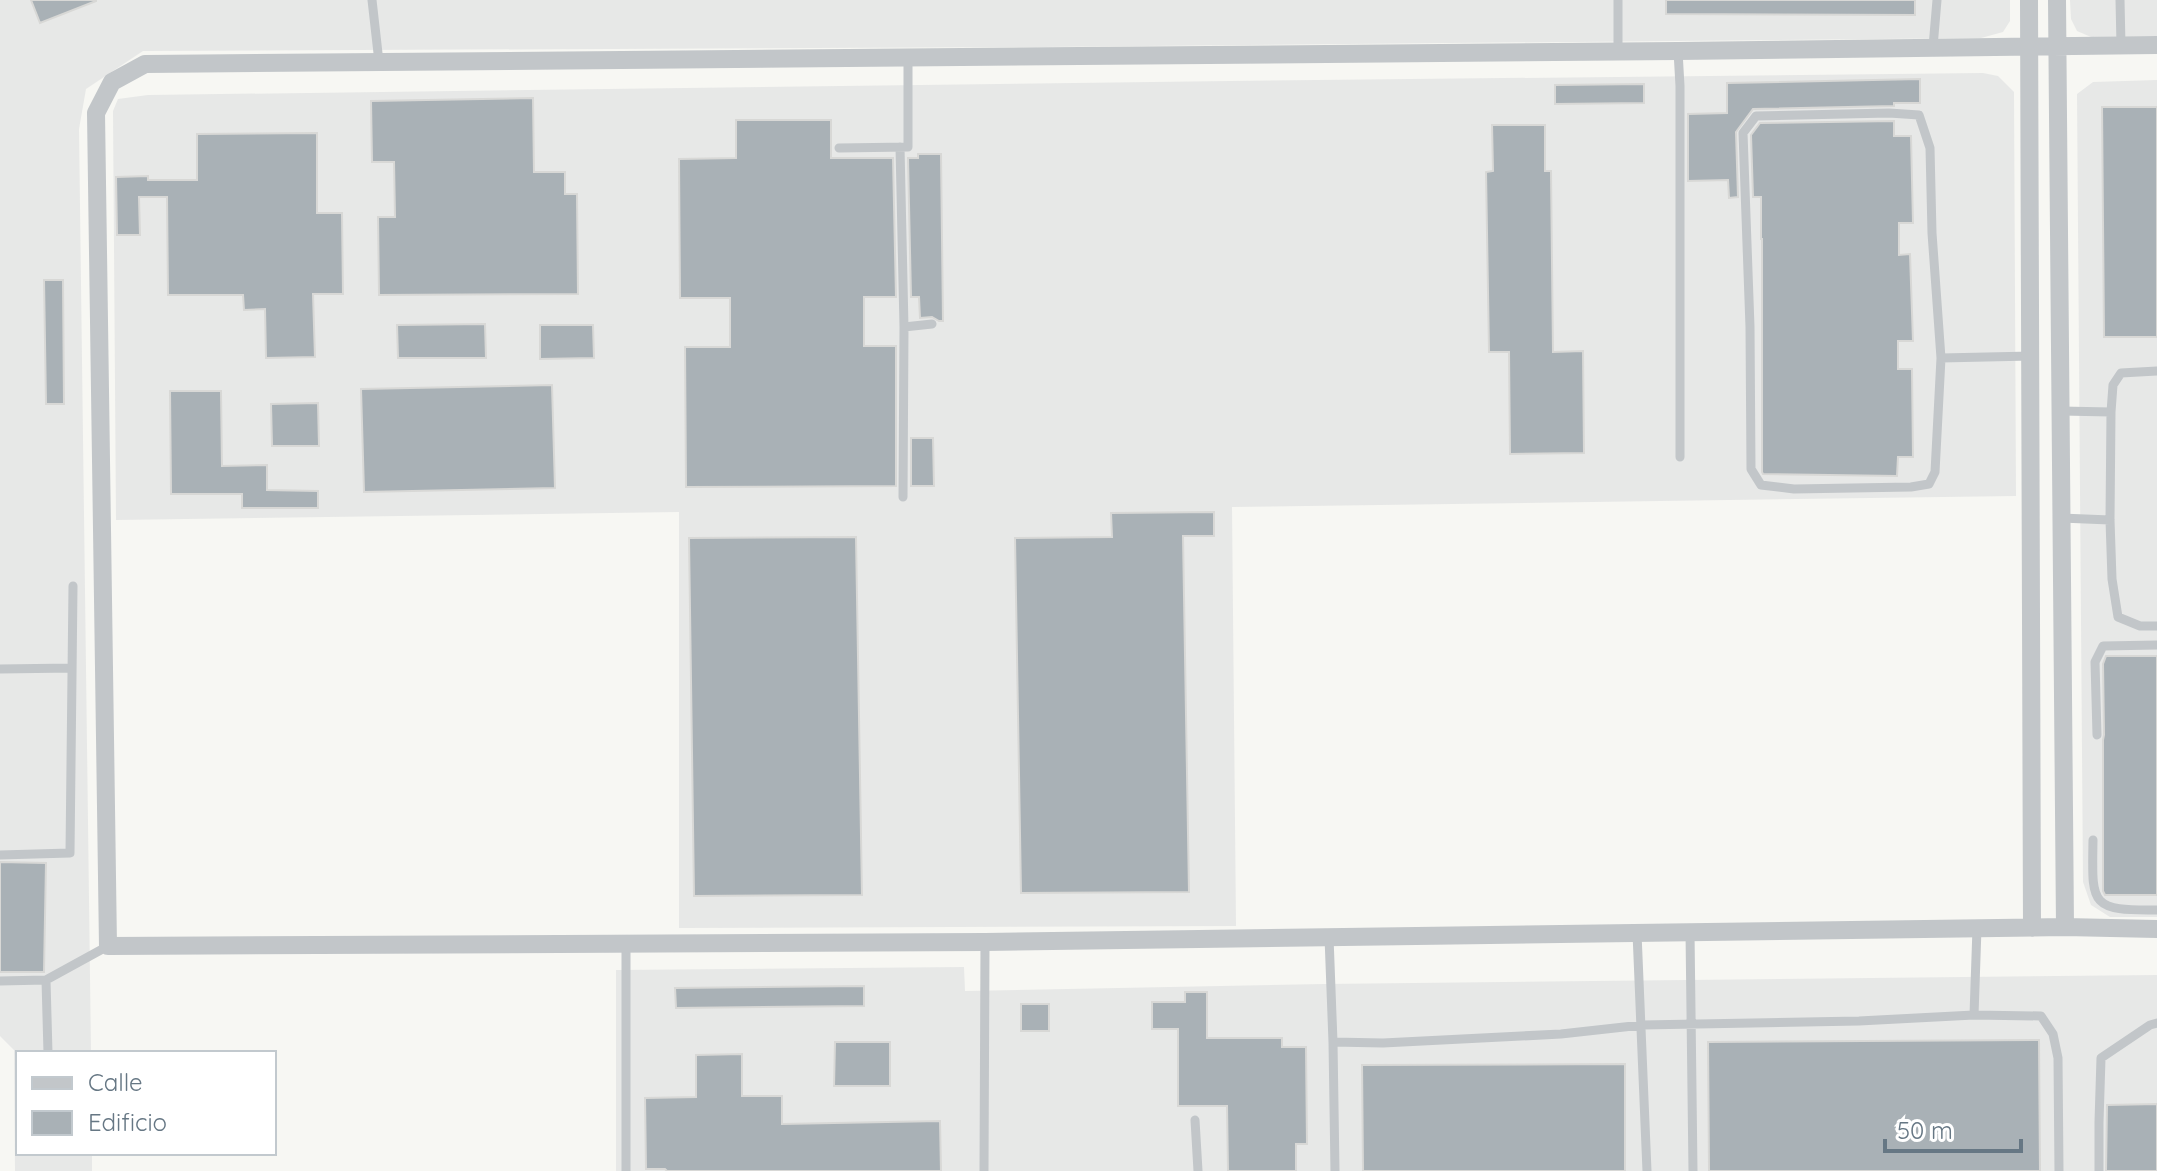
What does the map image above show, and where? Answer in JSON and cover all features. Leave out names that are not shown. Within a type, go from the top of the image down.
[{"type":"street","points":[[2029,0],[2032,928]]},
{"type":"street","points":[[2057,0],[2065,927]]},
{"type":"street","points":[[2157,45],[145,64],[112,82],[96,113],[108,946],[985,942],[2065,927],[2157,929]]},
{"type":"lane","points":[[372,0],[379,62]]},
{"type":"lane","points":[[1618,0],[1618,52]]},
{"type":"lane","points":[[1933,47],[1937,0]]},
{"type":"lane","points":[[2120,0],[2121,45]]},
{"type":"lane","points":[[1678,51],[1680,457]]},
{"type":"lane","points":[[839,148],[908,147],[908,58]]},
{"type":"lane","points":[[1919,115],[1930,148],[1932,233],[1941,358],[1935,472],[1929,484],[1794,489],[1761,485],[1751,469],[1743,133],[1756,116],[1919,115]]},
{"type":"lane","points":[[900,147],[904,327],[903,497]]},
{"type":"lane","points":[[904,327],[932,324]]},
{"type":"lane","points":[[1941,358],[2032,356]]},
{"type":"lane","points":[[2157,371],[2121,373],[2113,385],[2110,520],[2112,579],[2118,617],[2140,626],[2157,626]]},
{"type":"lane","points":[[2061,411],[2111,412]]},
{"type":"lane","points":[[2061,518],[2110,520]]},
{"type":"lane","points":[[0,855],[70,853],[73,586]]},
{"type":"lane","points":[[2097,735],[2095,662],[2103,646],[2157,645]]},
{"type":"lane","points":[[0,669],[72,668]]},
{"type":"lane","points":[[2093,840],[2092,885],[2098,900],[2108,907],[2124,911],[2157,910]]},
{"type":"lane","points":[[1974,1015],[1977,928]]},
{"type":"lane","points":[[1690,932],[1693,1171]]},
{"type":"lane","points":[[1637,933],[1647,1171]]},
{"type":"lane","points":[[1329,937],[1335,1171]]},
{"type":"lane","points":[[626,942],[626,1171]]},
{"type":"lane","points":[[984,1171],[985,942]]},
{"type":"lane","points":[[0,981],[46,980],[108,946]]},
{"type":"lane","points":[[46,980],[48,1051]]},
{"type":"lane","points":[[1333,1042],[1383,1043],[1547,1034],[1642,1025],[1859,1021],[1974,1015],[2041,1016],[2053,1034],[2058,1058],[2059,1171]]},
{"type":"lane","points":[[2099,1171],[2101,1058],[2157,1023]]},
{"type":"lane","points":[[1195,1120],[1198,1171]]},
{"type":"shaded area","points":[[0,0],[2010,0],[2010,21],[2003,32],[1981,38],[143,51],[86,89],[79,129],[91,1051],[16,1051],[16,1155],[92,1155],[92,1171],[15,1171],[14,1050],[0,1036]]},
{"type":"shaded area","points":[[2070,0],[2157,0],[2157,36],[2091,37],[2077,31],[2071,19]]},
{"type":"shaded area","points":[[1983,73],[1998,76],[2014,92],[2016,496],[1232,507],[1236,926],[679,928],[679,512],[116,520],[113,111],[118,99],[148,95]]},
{"type":"shaded area","points":[[2157,80],[2157,917],[2110,917],[2091,905],[2083,882],[2077,94],[2093,82]]},
{"type":"shaded area","points":[[964,967],[965,991],[2157,975],[2157,1171],[616,1171],[616,970]]},
{"type":"building","points":[[31,0],[96,0],[96,1],[40,23]]},
{"type":"building","points":[[1666,0],[1915,0],[1915,15],[1666,14]]},
{"type":"building","points":[[1920,79],[1920,103],[1753,109],[1736,132],[1738,197],[1729,198],[1728,180],[1688,181],[1688,114],[1727,113],[1727,83]]},
{"type":"building","points":[[1644,84],[1644,103],[1555,104],[1555,85]]},
{"type":"building","points":[[533,98],[534,172],[565,172],[565,194],[577,194],[578,294],[379,295],[378,217],[395,217],[394,162],[372,162],[371,101]]},
{"type":"building","points":[[2102,107],[2157,107],[2157,337],[2104,337]]},
{"type":"building","points":[[736,120],[831,120],[831,158],[893,158],[896,297],[864,297],[864,346],[896,346],[896,486],[686,487],[685,347],[730,347],[730,298],[680,298],[679,159],[736,158]]},
{"type":"building","points":[[1894,121],[1894,136],[1911,136],[1913,223],[1899,223],[1899,255],[1910,254],[1913,341],[1898,341],[1898,369],[1912,369],[1913,457],[1898,457],[1897,476],[1763,474],[1761,197],[1753,197],[1751,135],[1760,123]]},
{"type":"building","points":[[1492,125],[1545,125],[1545,171],[1551,171],[1553,352],[1583,351],[1584,453],[1510,454],[1509,352],[1489,352],[1486,172],[1493,171]]},
{"type":"building","points":[[317,133],[317,213],[342,213],[343,294],[313,294],[315,357],[266,358],[265,309],[244,310],[243,295],[168,295],[167,197],[139,197],[140,235],[117,235],[116,177],[197,180],[197,134]]},
{"type":"building","points":[[918,154],[941,154],[943,321],[932,317],[920,318],[919,297],[911,297],[908,158],[918,158]]},
{"type":"building","points":[[44,280],[63,280],[64,404],[46,404]]},
{"type":"building","points":[[485,324],[486,358],[398,358],[397,325]]},
{"type":"building","points":[[540,325],[593,325],[594,358],[540,359]]},
{"type":"building","points":[[552,385],[555,488],[364,492],[361,389]]},
{"type":"building","points":[[170,391],[221,391],[222,466],[267,465],[267,490],[318,491],[318,508],[242,508],[242,494],[171,494]]},
{"type":"building","points":[[318,403],[319,446],[272,446],[271,404]]},
{"type":"building","points":[[911,438],[933,438],[934,486],[911,486]]},
{"type":"building","points":[[1214,512],[1214,536],[1183,536],[1189,892],[1021,893],[1015,538],[1112,537],[1111,513]]},
{"type":"building","points":[[856,537],[862,895],[694,896],[689,538]]},
{"type":"building","points":[[2106,656],[2157,656],[2157,895],[2105,895],[2103,891],[2103,664]]},
{"type":"building","points":[[0,862],[46,863],[44,972],[0,972]]},
{"type":"building","points":[[864,986],[864,1006],[676,1008],[675,988]]},
{"type":"building","points":[[1185,992],[1207,992],[1207,1038],[1282,1038],[1282,1047],[1306,1047],[1307,1144],[1296,1144],[1296,1171],[1228,1171],[1227,1106],[1178,1106],[1178,1029],[1152,1029],[1152,1002],[1185,1002]]},
{"type":"building","points":[[1021,1004],[1049,1004],[1049,1031],[1021,1031]]},
{"type":"building","points":[[2039,1040],[2040,1171],[1709,1171],[1708,1042]]},
{"type":"building","points":[[835,1042],[890,1042],[890,1086],[834,1086]]},
{"type":"building","points":[[742,1054],[742,1096],[782,1096],[782,1124],[940,1121],[941,1171],[646,1169],[645,1098],[696,1097],[696,1055]]},
{"type":"building","points":[[1625,1064],[1625,1171],[1363,1171],[1362,1065]]},
{"type":"building","points":[[2157,1104],[2157,1171],[2106,1171],[2107,1105]]}]
